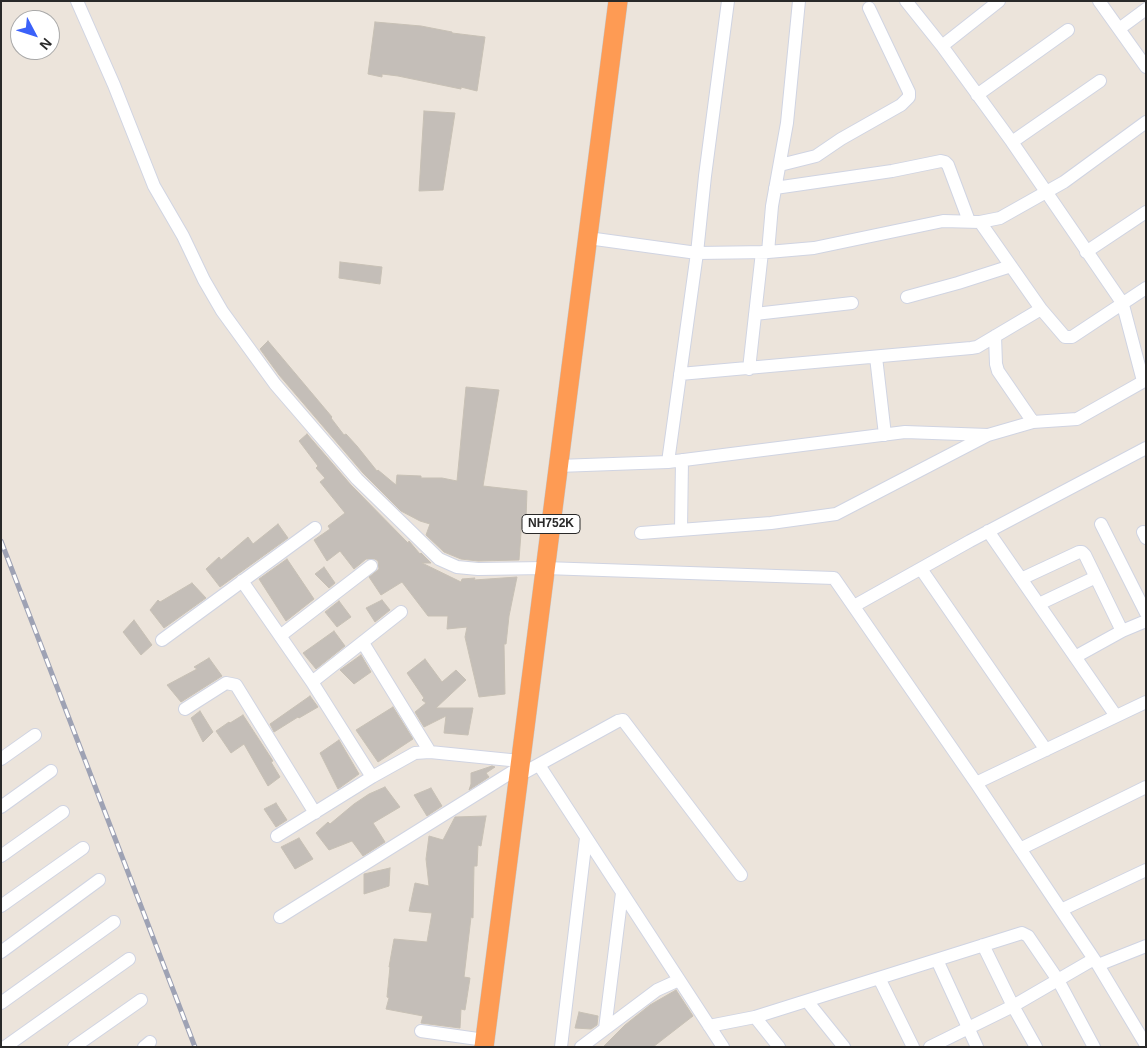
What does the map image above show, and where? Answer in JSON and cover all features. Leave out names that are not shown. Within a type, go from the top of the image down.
[{"type":"highway","name":"NH752K","points":[[484,1043],[618,1]]},
{"type":"street","points":[[77,1],[114,85],[154,186],[183,236],[204,280],[222,311],[276,384],[357,479],[439,558],[457,567],[478,569],[545,568],[834,578],[976,783],[1096,962],[1146,1045]]},
{"type":"street","points":[[668,462],[697,253],[728,1]]},
{"type":"street","points":[[749,369],[755,314],[788,117],[799,1]]},
{"type":"street","points":[[640,532],[770,523],[836,514],[988,435],[1033,422],[1077,419],[1144,380],[1123,305],[1012,142],[942,46],[906,1]]},
{"type":"street","points":[[942,46],[999,1]]},
{"type":"street","points":[[1100,1],[1146,67]]},
{"type":"street","points":[[780,165],[816,156],[841,139],[901,105],[909,97],[909,92],[869,8]]},
{"type":"street","points":[[1119,29],[1146,9]]},
{"type":"street","points":[[977,95],[1068,30]]},
{"type":"street","points":[[1012,142],[1100,81]]},
{"type":"street","points":[[588,238],[697,253],[765,252],[814,248],[943,221],[974,222],[1000,218],[1064,182],[1146,122]]},
{"type":"street","points":[[775,188],[892,172],[941,161],[948,165],[974,222],[1010,266],[1041,309],[1062,334],[1068,338],[1123,305],[1146,288]]},
{"type":"street","points":[[1086,252],[1146,212]]},
{"type":"street","points":[[907,297],[1010,266]]},
{"type":"street","points":[[755,314],[852,303]]},
{"type":"street","points":[[680,374],[876,358],[971,348],[1041,309]]},
{"type":"street","points":[[995,336],[998,371],[1033,422]]},
{"type":"street","points":[[876,358],[885,435]]},
{"type":"street","points":[[558,466],[668,462],[905,432],[988,435]]},
{"type":"street","points":[[854,606],[988,531],[1146,448]]},
{"type":"street","points":[[681,530],[682,460]]},
{"type":"street","points":[[1101,524],[1146,613]]},
{"type":"street","points":[[162,640],[315,528]]},
{"type":"street","points":[[988,531],[1116,716]]},
{"type":"street","points":[[1021,579],[1079,552],[1086,555],[1122,631]]},
{"type":"street","points":[[280,636],[371,566]]},
{"type":"street","points":[[921,569],[1046,750]]},
{"type":"street","points":[[1038,604],[1096,577]]},
{"type":"street","points":[[242,581],[312,682],[372,777]]},
{"type":"street","points":[[312,682],[402,612]]},
{"type":"street","points":[[1075,657],[1122,631],[1146,621]]},
{"type":"street","points":[[363,643],[430,752]]},
{"type":"street","points":[[185,709],[226,683],[236,685],[315,812]]},
{"type":"street","points":[[976,783],[1146,702]]},
{"type":"street","points":[[277,836],[372,777],[415,753],[430,752],[519,768],[539,765],[623,720],[741,875]]},
{"type":"street","points":[[1,759],[35,735]]},
{"type":"street","points":[[539,765],[723,1047]]},
{"type":"street","points":[[280,917],[519,768]]},
{"type":"street","points":[[1,808],[51,770]]},
{"type":"street","points":[[1020,849],[1146,787]]},
{"type":"street","points":[[1,856],[63,812]]},
{"type":"street","points":[[561,1047],[586,838]]},
{"type":"street","points":[[1,906],[83,848]]},
{"type":"street","points":[[1061,910],[1146,870]]},
{"type":"street","points":[[1,952],[99,880]]},
{"type":"street","points":[[604,1029],[622,893]]},
{"type":"street","points":[[1,1003],[114,922]]},
{"type":"street","points":[[709,1026],[755,1017],[983,945],[1019,934],[1025,934],[1058,980],[1094,1047]]},
{"type":"street","points":[[983,945],[1012,1006],[1036,1047]]},
{"type":"street","points":[[930,1047],[1096,962],[1146,946]]},
{"type":"street","points":[[5,1047],[129,959]]},
{"type":"street","points":[[936,960],[977,1047]]},
{"type":"street","points":[[879,978],[913,1047]]},
{"type":"street","points":[[581,1047],[657,990],[679,980]]},
{"type":"street","points":[[74,1047],[141,1000]]},
{"type":"street","points":[[807,1000],[844,1047]]},
{"type":"street","points":[[755,1017],[779,1047]]},
{"type":"street","points":[[420,1032],[484,1043]]},
{"type":"building","points":[[375,22],[421,26],[452,33],[485,37],[477,91],[398,76],[382,74],[382,77],[368,74]]},
{"type":"building","points":[[424,111],[455,113],[443,190],[419,191]]},
{"type":"building","points":[[340,262],[382,267],[380,284],[339,278]]},
{"type":"building","points":[[268,341],[332,417],[344,435],[346,434],[357,446],[377,471],[396,485],[397,475],[457,481],[466,387],[499,390],[483,486],[527,491],[526,519],[522,519],[519,560],[478,561],[461,559],[444,552],[426,535],[430,524],[401,511],[363,473],[279,375],[260,349]]},
{"type":"building","points":[[307,434],[351,485],[408,543],[409,541],[431,563],[422,563],[461,582],[462,579],[517,577],[509,616],[506,644],[504,644],[505,694],[479,697],[465,637],[467,627],[447,629],[448,616],[428,616],[402,582],[381,595],[369,577],[379,569],[378,561],[375,559],[366,559],[354,569],[340,551],[327,561],[314,540],[330,529],[328,526],[345,513],[320,482],[325,478],[316,468],[318,466],[299,441]]},
{"type":"building","points":[[278,524],[288,538],[220,587],[206,569],[219,557],[221,560],[248,537],[253,544]]},
{"type":"building","points":[[287,559],[314,599],[286,621],[259,579]]},
{"type":"building","points":[[324,567],[335,583],[329,588],[315,574]]},
{"type":"building","points":[[192,583],[206,598],[164,628],[150,610],[158,600],[160,602]]},
{"type":"building","points":[[382,600],[390,610],[375,622],[366,608]]},
{"type":"building","points":[[339,601],[351,617],[337,627],[325,612]]},
{"type":"building","points":[[134,620],[152,645],[141,655],[123,632]]},
{"type":"building","points":[[334,631],[345,646],[316,669],[303,653]]},
{"type":"building","points":[[361,655],[371,672],[354,684],[340,670]]},
{"type":"building","points":[[209,658],[222,676],[181,702],[167,685],[197,669],[194,667]]},
{"type":"building","points":[[425,659],[442,682],[456,670],[466,680],[436,708],[473,708],[468,735],[444,733],[446,716],[424,727],[415,712],[426,703],[422,700],[424,698],[407,673]]},
{"type":"building","points":[[310,696],[318,707],[274,732],[270,724]]},
{"type":"building","points":[[393,707],[413,739],[378,762],[356,730]]},
{"type":"building","points":[[200,711],[213,732],[203,742],[191,718]]},
{"type":"building","points":[[243,715],[273,761],[271,762],[280,777],[268,786],[244,744],[231,753],[216,731]]},
{"type":"building","points":[[339,740],[359,774],[338,789],[320,753]]},
{"type":"building","points":[[492,766],[495,767],[486,773],[489,777],[469,790],[471,773]]},
{"type":"building","points":[[385,787],[400,807],[373,823],[385,842],[363,856],[352,841],[329,850],[316,833],[328,822],[330,824],[369,794]]},
{"type":"building","points":[[431,788],[442,806],[427,816],[414,795]]},
{"type":"building","points":[[276,803],[287,820],[276,827],[264,809]]},
{"type":"building","points":[[486,816],[481,846],[478,845],[477,866],[474,866],[473,918],[471,917],[464,977],[470,978],[465,1010],[461,1009],[460,1028],[421,1023],[423,1016],[386,1009],[389,998],[387,997],[389,967],[394,939],[427,942],[432,913],[409,911],[415,883],[429,886],[426,859],[429,836],[443,840],[455,817]]},
{"type":"building","points":[[299,838],[313,859],[295,869],[281,847]]},
{"type":"building","points":[[390,868],[389,886],[364,894],[364,874]]},
{"type":"building","points":[[676,990],[693,1016],[653,1047],[603,1047],[625,1025],[650,1005]]},
{"type":"building","points":[[579,1012],[598,1016],[597,1025],[591,1029],[575,1028]]},
{"type":"railway","points":[[1,541],[195,1047]]}]
